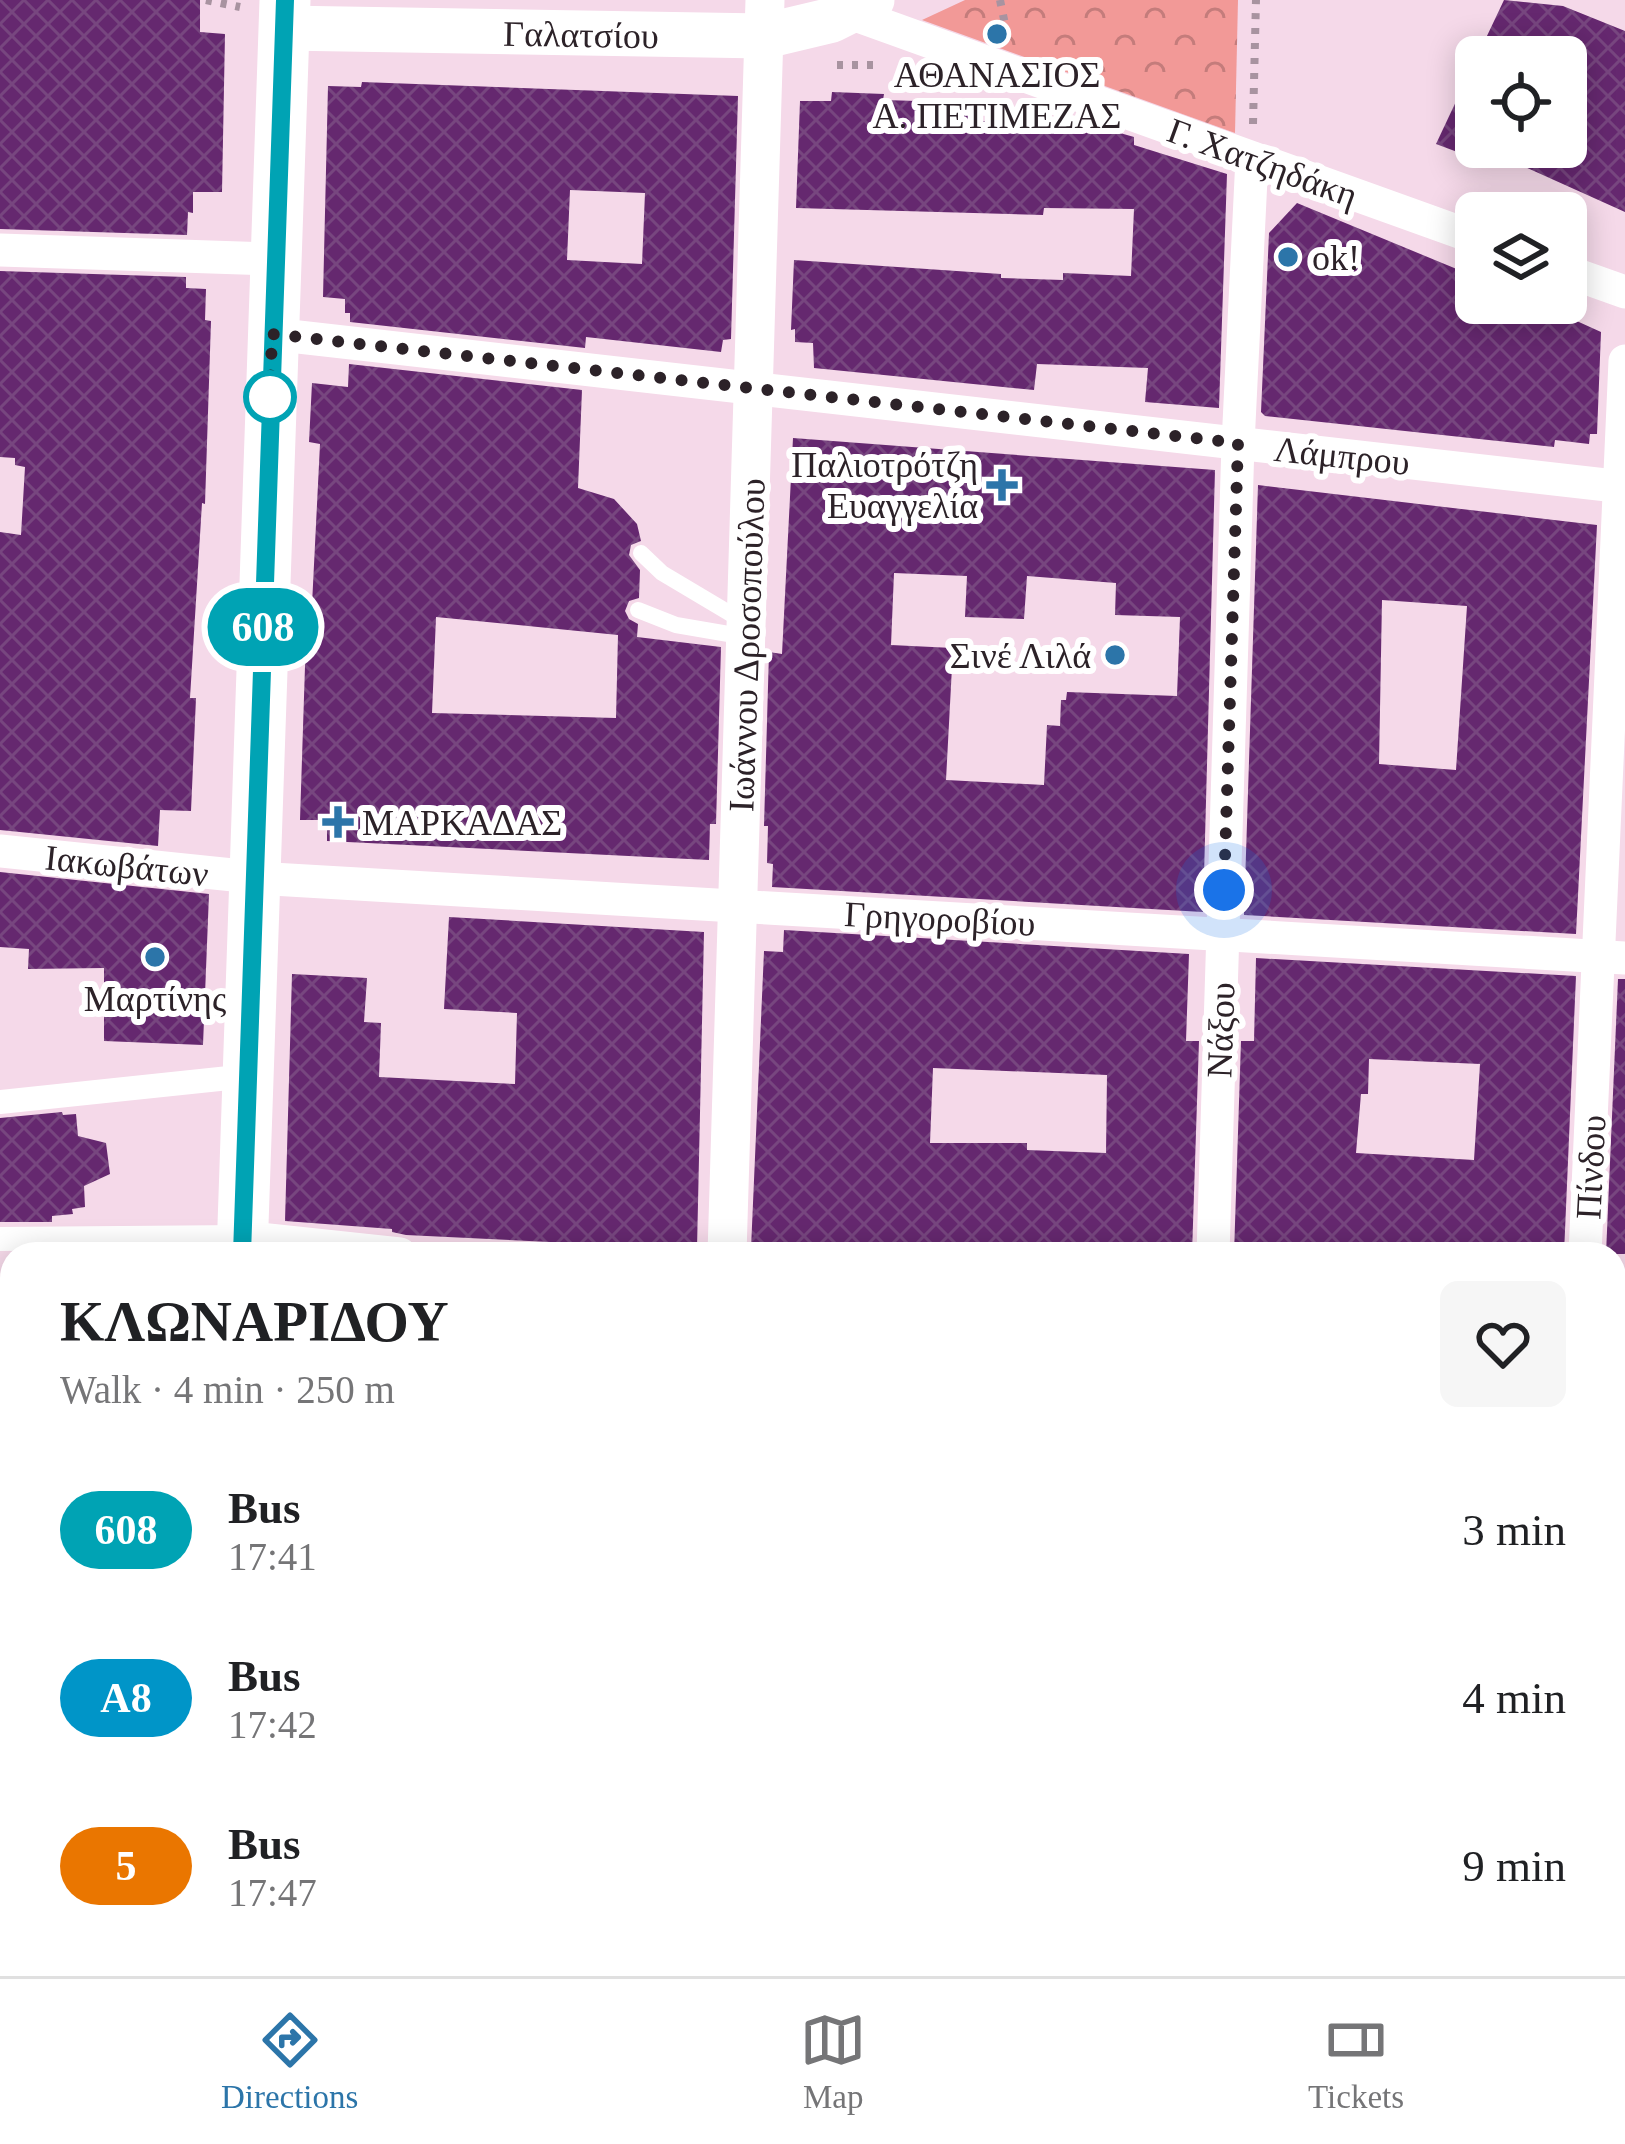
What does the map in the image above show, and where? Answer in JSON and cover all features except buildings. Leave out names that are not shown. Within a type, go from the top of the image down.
[{"type":"main road","name":"Γαλατσίου","points":[[271,12],[765,18],[803,30],[860,6]]},
{"type":"main road","points":[[242,1242],[274,259],[271,12]]},
{"type":"street","name":"Γ. Χατζηδάκη","points":[[860,6],[1252,158],[1455,230]]},
{"type":"street","name":"Ιωάννου Δροσοπούλου","points":[[727,1242],[765,18]]},
{"type":"street","name":"Νάξου","points":[[1213,1242],[1238,443],[1252,158]]},
{"type":"street","points":[[0,250],[274,259]]},
{"type":"street","points":[[1587,278],[1625,292]]},
{"type":"street","name":"Λάμπρου","points":[[272,334],[1622,487]]},
{"type":"street","name":"Πίνδου","points":[[1587,1242],[1613,957],[1625,361]]},
{"type":"street","name":"Ιακωβάτων","points":[[0,851],[255,878]]},
{"type":"street","name":"Γρηγοροβίου","points":[[255,878],[1613,957]]},
{"type":"street","points":[[0,1102],[248,1076]]},
{"type":"street","points":[[0,1239],[104,1242]]},
{"type":"lane","points":[[641,553],[746,630]]},
{"type":"lane","points":[[638,610],[676,626],[746,630]]},
{"type":"path","points":[[206,0],[271,12]]},
{"type":"path","points":[[1252,158],[1256,0]]},
{"type":"green space","points":[[965,0],[1238,0],[1235,133],[922,20]]},
{"type":"bus line","name":"608","points":[[242,1242],[285,0]]},
{"type":"place","name":"ΑΘΑΝΑΣΙΟΣ Α. ΠΕΤΙΜΕΖΑΣ","points":[[997,34]]},
{"type":"place","name":"ok!","points":[[1288,257]]},
{"type":"place","name":"Παλιοτρότζη Ευαγγελία","points":[[1002,485]]},
{"type":"place","name":"Σινέ Λιλά","points":[[1115,655]]},
{"type":"place","name":"ΜΑΡΚΑΔΑΣ","points":[[338,822]]},
{"type":"place","name":"Μαρτίνης","points":[[155,957]]},
{"type":"route","points":[[270,397],[272,334],[1238,443],[1224,890]]}]
